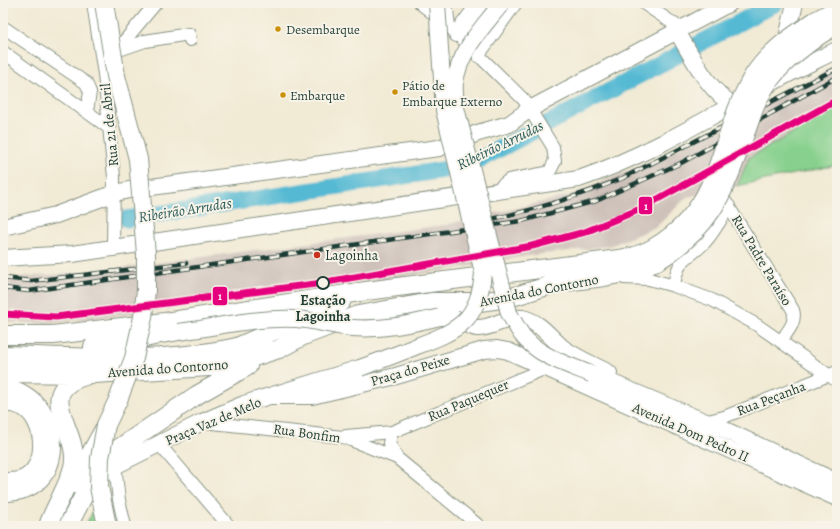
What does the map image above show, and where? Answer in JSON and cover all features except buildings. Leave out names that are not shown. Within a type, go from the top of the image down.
[{"type":"highway","points":[[55,526],[73,487],[118,400],[134,358],[143,317],[146,283],[146,254],[138,159],[116,76],[104,3]]},
{"type":"highway","name":"Avenida do Contorno","points":[[5,390],[94,374],[225,366],[279,349],[303,336],[358,315],[431,302],[493,301],[509,298],[558,283],[635,271],[689,221],[705,199],[715,177],[736,112],[753,77],[762,64],[778,48],[805,15],[837,9]]},
{"type":"highway","name":"Avenida do Contorno","points":[[805,15],[837,25]]},
{"type":"highway","name":"Avenida do Contorno","points":[[10,335],[53,335],[165,322],[366,291],[635,256],[652,256]]},
{"type":"highway","name":"Avenida do Contorno","points":[[3,355],[160,356],[221,351],[237,347],[366,291]]},
{"type":"highway","points":[[10,335],[55,340],[154,336]]},
{"type":"highway","points":[[3,350],[92,347],[112,345],[154,336]]},
{"type":"highway","points":[[68,526],[85,493],[115,450],[198,395],[279,349]]},
{"type":"highway","points":[[48,526],[74,466],[74,449],[59,403],[60,394],[64,386],[75,379],[94,374]]},
{"type":"highway","points":[[106,425],[100,458],[99,487],[107,526]]},
{"type":"main road","name":"Praça Vaz de Melo","points":[[95,480],[115,466],[202,422],[244,404],[360,368],[449,334],[465,321],[474,308],[482,290],[483,274],[444,110],[437,3]]},
{"type":"main road","points":[[453,30],[480,3]]},
{"type":"main road","name":"Avenida Dom Pedro II","points":[[502,3],[473,40],[460,61],[454,84],[456,108],[509,313],[522,336],[537,349],[559,361],[657,401],[837,482]]},
{"type":"main road","points":[[3,227],[56,215],[115,193],[439,148],[478,133],[534,115],[730,3]]},
{"type":"main road","points":[[805,15],[799,24],[811,43],[822,46],[837,41]]},
{"type":"main road","points":[[778,80],[805,15]]},
{"type":"main road","points":[[677,33],[703,73],[721,96],[734,105]]},
{"type":"main road","points":[[3,258],[72,254],[579,179],[686,131],[778,80],[837,50]]},
{"type":"main road","points":[[470,220],[472,171]]},
{"type":"main road","points":[[154,336],[258,321],[295,319],[352,328],[381,329],[397,327],[440,317],[458,319],[476,328],[483,328],[503,320],[516,317],[532,322],[564,348],[583,360],[618,377],[657,401]]},
{"type":"main road","name":"Praça do Peixe","points":[[272,396],[312,396],[396,376],[484,350],[497,349],[508,352],[544,369]]},
{"type":"main road","name":"Avenida Dom Pedro II","points":[[544,369],[660,418],[837,498]]},
{"type":"main road","points":[[3,481],[23,478],[31,472],[41,450],[40,438],[32,418],[25,409],[5,390]]},
{"type":"main road","points":[[3,493],[24,491],[41,479],[48,468],[53,449],[52,431],[47,416],[39,405],[30,396],[18,390],[5,390]]},
{"type":"street","name":"Rua 21 de Abril","points":[[93,3],[104,74],[115,193],[114,247]]},
{"type":"street","points":[[86,83],[104,74],[116,51],[156,3]]},
{"type":"street","points":[[420,3],[453,30],[524,100],[553,147],[555,161],[550,170],[546,173],[509,180],[492,193]]},
{"type":"street","points":[[446,3],[453,30]]},
{"type":"street","points":[[478,56],[516,3]]},
{"type":"street","points":[[643,3],[665,18],[677,33]]},
{"type":"street","points":[[3,27],[86,83],[90,92],[88,111]]},
{"type":"street","points":[[116,51],[145,41],[188,34],[190,40]]},
{"type":"street","points":[[3,52],[88,111],[108,127]]},
{"type":"street","name":"Rua Padre Paraíso","points":[[674,286],[679,264],[706,241],[727,204],[793,310],[795,317],[793,323],[781,342]]},
{"type":"street","points":[[604,277],[649,279],[674,286],[712,300],[757,325],[834,376]]},
{"type":"street","name":"Rua Paquequer","points":[[343,437],[392,432],[544,369]]},
{"type":"street","name":"Rua Peçanha","points":[[704,422],[724,417],[834,376]]},
{"type":"street","name":"Rua Bonfim","points":[[202,422],[343,437],[397,458],[479,526]]},
{"type":"street","points":[[392,432],[389,443],[397,458]]},
{"type":"street","points":[[159,444],[229,526]]},
{"type":"street","points":[[115,466],[124,526]]},
{"type":"shaded area","points":[[837,65],[837,165],[687,197],[656,227],[610,246],[526,256],[447,270],[93,319],[46,324],[3,322],[3,275],[20,277],[90,272],[445,225],[568,196],[661,157]]},
{"type":"green space","points":[[837,108],[837,165],[737,186],[749,158]]},
{"type":"green space","points":[[94,509],[99,526],[85,526]]},
{"type":"waterway","name":"Ribeirão Arrudas","points":[[127,219],[462,167],[475,162],[776,3]]},
{"type":"railway","points":[[481,221],[553,203],[623,178],[837,68]]},
{"type":"railway","points":[[3,288],[29,291],[521,221],[596,201],[681,163],[837,77]]},
{"type":"railway","points":[[3,278],[31,281],[186,263]]},
{"type":"transit line","name":"1","points":[[3,314],[56,317],[315,284],[532,246],[585,232],[638,210],[837,100]]},
{"type":"place","name":"Desembarque","points":[[278,29]]},
{"type":"place","name":"Pátio de Embarque Externo","points":[[395,92]]},
{"type":"place","name":"Embarque","points":[[283,95]]},
{"type":"place","name":"Lagoinha","points":[[317,255]]},
{"type":"place","name":"Estação Lagoinha","points":[[323,283]]}]
